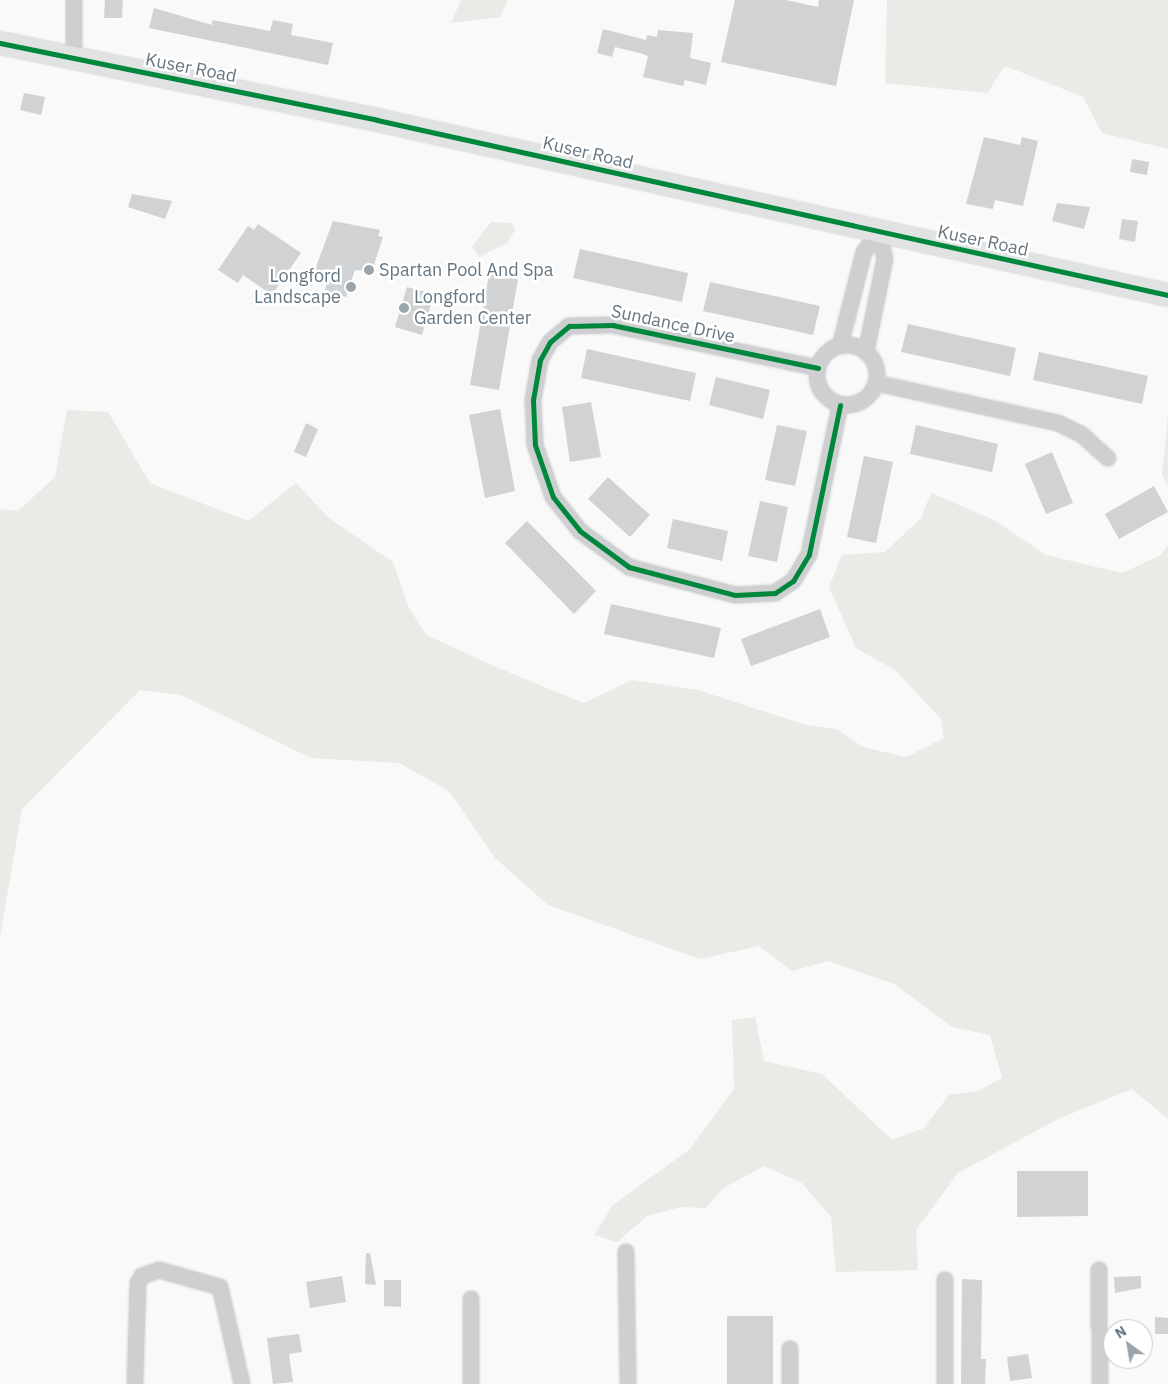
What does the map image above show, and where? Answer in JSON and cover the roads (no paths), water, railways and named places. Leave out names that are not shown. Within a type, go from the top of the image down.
[{"type":"street","points":[[74,0],[74,59]]},
{"type":"street","name":"Kuser Road","points":[[0,43],[377,120],[1168,295]]},
{"type":"street","points":[[840,346],[864,252],[879,232]]},
{"type":"street","points":[[866,352],[885,259],[879,232]]},
{"type":"street","name":"Sundance Drive","points":[[818,368],[613,325],[569,326],[550,342],[540,360],[533,400],[535,445],[553,497],[585,536],[629,567],[735,596],[775,593],[793,581],[809,554],[840,405]]},
{"type":"street","points":[[840,346],[866,352],[876,366],[876,383],[860,403],[840,405],[821,391],[818,368],[826,354],[840,346]]},
{"type":"street","points":[[876,383],[1058,423],[1081,434],[1108,458]]},
{"type":"street","points":[[626,1252],[628,1384]]},
{"type":"street","points":[[136,1384],[138,1283],[142,1276],[159,1270],[220,1287],[242,1384]]},
{"type":"street","points":[[1099,1270],[1100,1384]]},
{"type":"street","points":[[945,1280],[945,1384]]},
{"type":"street","points":[[471,1299],[471,1384]]},
{"type":"street","points":[[790,1349],[790,1384]]},
{"type":"place","name":"Spartan Pool And Spa","points":[[369,270]]},
{"type":"place","name":"Longford Landscape","points":[[351,287]]},
{"type":"place","name":"Longford Garden Center","points":[[404,308]]}]
